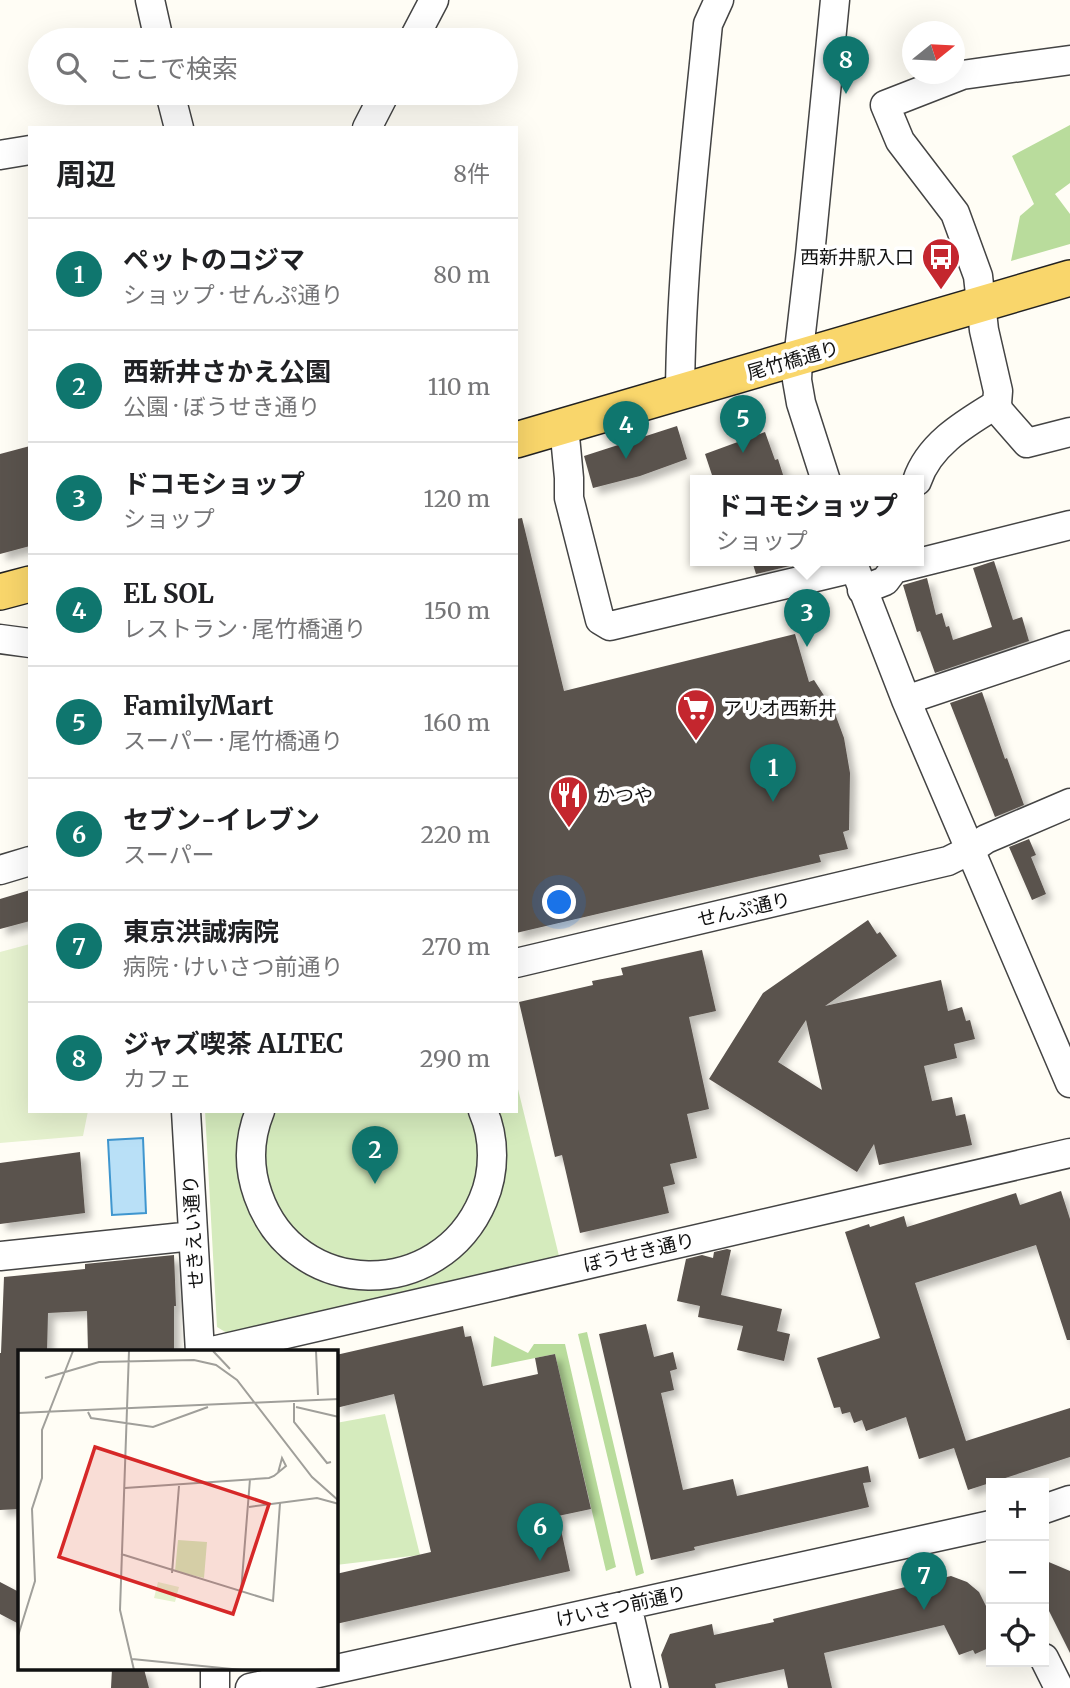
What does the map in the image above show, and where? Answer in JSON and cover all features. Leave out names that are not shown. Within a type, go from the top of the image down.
[{"type":"main road","name":"尾竹橋通り","points":[[518,439],[1070,278]]},
{"type":"main road","points":[[0,593],[28,585]]},
{"type":"street","points":[[150,0],[156,28]]},
{"type":"street","points":[[419,28],[434,0]]},
{"type":"street","points":[[680,393],[680,354],[691,206],[708,23],[719,0]]},
{"type":"street","points":[[824,475],[801,403],[797,380],[835,0]]},
{"type":"street","points":[[1070,60],[962,75],[885,105],[901,141],[955,213],[978,276],[984,330],[998,391],[999,411],[1027,443],[1070,432]]},
{"type":"street","points":[[173,105],[178,126]]},
{"type":"street","points":[[368,126],[379,105]]},
{"type":"street","points":[[0,155],[28,150]]},
{"type":"street","points":[[919,475],[932,453],[962,425],[997,404]]},
{"type":"street","points":[[564,426],[569,498],[600,620],[610,626],[856,573],[885,581],[894,566]]},
{"type":"street","points":[[924,558],[1070,525]]},
{"type":"street","points":[[856,573],[906,700],[1070,1083]]},
{"type":"street","points":[[0,639],[28,643]]},
{"type":"street","points":[[906,700],[1070,645]]},
{"type":"street","name":"せんぷ通り","points":[[518,963],[948,861],[986,839],[1070,803]]},
{"type":"street","points":[[0,870],[28,862]]},
{"type":"street","name":"せきえい通り","points":[[186,1113],[200,1350]]},
{"type":"street","points":[[259,1113],[254,1125],[250,1153],[254,1182],[263,1209],[292,1247],[312,1261],[357,1276],[404,1272],[427,1263],[447,1250],[464,1233],[487,1191],[492,1167],[491,1144],[484,1113]]},
{"type":"street","name":"ぼうせき通り","points":[[217,1350],[1070,1153]]},
{"type":"street","points":[[0,1256],[193,1236]]},
{"type":"street","points":[[1049,1506],[1070,1500]]},
{"type":"street","name":"けいさつ前通り","points":[[338,1669],[627,1605],[986,1534]]},
{"type":"street","points":[[627,1605],[646,1688]]},
{"type":"street","points":[[1048,1667],[1059,1688]]},
{"type":"street","points":[[215,1670],[215,1688]]},
{"type":"street","name":"けいさつ前通り","points":[[250,1688],[332,1670]]},
{"type":"green space","points":[[1070,125],[1070,183],[1055,194],[1070,214],[1070,244],[1011,261],[1020,216],[1034,204],[1012,156]]},
{"type":"green space","points":[[28,945],[28,1113],[88,1113],[83,1136],[0,1143],[0,952]]},
{"type":"green space","points":[[518,1089],[559,1256],[227,1333],[217,1327],[205,1113],[518,1113]]},
{"type":"green space","points":[[587,1332],[644,1573],[636,1576],[578,1334]]},
{"type":"green space","points":[[494,1336],[528,1353],[534,1344],[565,1344],[616,1567],[606,1571],[555,1354],[491,1367]]},
{"type":"green space","points":[[385,1414],[420,1555],[338,1565],[338,1423]]},
{"type":"water","points":[[143,1138],[146,1213],[112,1215],[108,1140]]},
{"type":"building","points":[[677,426],[687,459],[640,476],[593,488],[584,456]]},
{"type":"building","points":[[765,432],[783,475],[712,475],[705,454]]},
{"type":"building","points":[[28,447],[28,547],[0,554],[0,454]]},
{"type":"building","name":"アリオ西新井","points":[[522,518],[564,691],[795,634],[809,682],[814,680],[834,711],[844,738],[850,773],[849,830],[843,832],[848,849],[819,855],[821,862],[518,933],[518,519]]},
{"type":"building","points":[[994,561],[1013,620],[1022,617],[1029,641],[935,673],[920,631],[917,632],[903,585],[927,578],[936,615],[942,613],[953,640],[992,627],[973,568]]},
{"type":"building","points":[[754,566],[790,566],[756,574]]},
{"type":"building","points":[[982,692],[1024,805],[995,817],[950,703]]},
{"type":"building","points":[[1029,839],[1036,855],[1031,857],[1046,894],[1032,900],[1009,847]]},
{"type":"building","points":[[28,891],[28,922],[0,929],[0,899]]},
{"type":"building","points":[[868,920],[897,956],[825,1006],[941,980],[948,1011],[962,1007],[966,1021],[970,1020],[975,1039],[954,1044],[957,1058],[924,1066],[932,1101],[952,1097],[956,1116],[965,1114],[972,1145],[879,1165],[874,1144],[857,1172],[709,1079],[763,993]],"holes":[[[806,1020],[822,1090],[778,1062]]]},
{"type":"building","points":[[702,950],[716,1011],[689,1017],[709,1109],[687,1114],[697,1158],[670,1164],[675,1184],[663,1187],[669,1213],[580,1233],[562,1155],[555,1157],[519,1002],[593,985],[592,981],[623,975],[621,968]]},
{"type":"building","points":[[80,1152],[85,1213],[0,1224],[0,1163]]},
{"type":"building","points":[[1061,1191],[1070,1219],[1070,1340],[1067,1340],[1036,1245],[915,1283],[966,1441],[1070,1408],[1070,1457],[1005,1478],[986,1478],[986,1484],[968,1490],[954,1448],[919,1459],[906,1417],[866,1431],[862,1420],[854,1423],[850,1412],[842,1414],[840,1407],[834,1408],[817,1358],[880,1338],[845,1232],[904,1216],[907,1227],[1016,1193],[1020,1205]]},
{"type":"building","points":[[731,1250],[721,1295],[782,1309],[777,1331],[790,1334],[784,1361],[737,1350],[743,1326],[698,1317],[700,1306],[677,1301],[686,1259],[702,1255],[713,1258],[714,1252]]},
{"type":"building","points":[[174,1255],[174,1350],[88,1350],[87,1311],[48,1313],[47,1350],[18,1350],[18,1509],[0,1510],[0,1353],[4,1277],[85,1269],[85,1264]]},
{"type":"building","points":[[646,1324],[654,1357],[673,1352],[677,1369],[670,1371],[674,1390],[661,1393],[683,1490],[733,1479],[737,1496],[868,1466],[871,1482],[863,1483],[869,1507],[694,1547],[695,1550],[651,1560],[599,1334]]},
{"type":"building","points":[[463,1326],[465,1337],[471,1336],[483,1386],[538,1374],[535,1358],[555,1354],[591,1509],[558,1516],[570,1571],[338,1624],[338,1574],[431,1552],[394,1394],[338,1408],[338,1355]]},
{"type":"building","points":[[1049,1562],[1070,1571],[1070,1653],[1049,1611]]},
{"type":"building","points":[[951,1576],[967,1582],[979,1592],[986,1606],[986,1649],[975,1654],[973,1650],[959,1655],[944,1625],[824,1653],[832,1688],[788,1688],[784,1669],[715,1684],[716,1688],[669,1688],[661,1655],[670,1634],[712,1624],[714,1635],[774,1622],[773,1619]]},
{"type":"building","points":[[0,1582],[18,1591],[18,1623],[0,1614]]},
{"type":"building","points":[[112,1670],[144,1670],[149,1688],[111,1688]]},
{"type":"place","name":"ジャズ喫茶 ALTEC","points":[[846,94]]},
{"type":"place","name":"西新井駅入口","points":[[941,291]]},
{"type":"place","name":"FamilyMart","points":[[743,453]]},
{"type":"place","name":"EL SOL","points":[[626,459]]},
{"type":"place","name":"ドコモショップ","points":[[807,647]]},
{"type":"place","name":"アリオ西新井","points":[[696,742]]},
{"type":"place","name":"ペットのコジマ","points":[[773,802]]},
{"type":"place","name":"かつや","points":[[569,829]]},
{"type":"place","name":"西新井さかえ公園","points":[[375,1184]]},
{"type":"place","name":"セブン-イレブン","points":[[540,1561]]},
{"type":"place","name":"東京洪誠病院","points":[[924,1610]]}]
